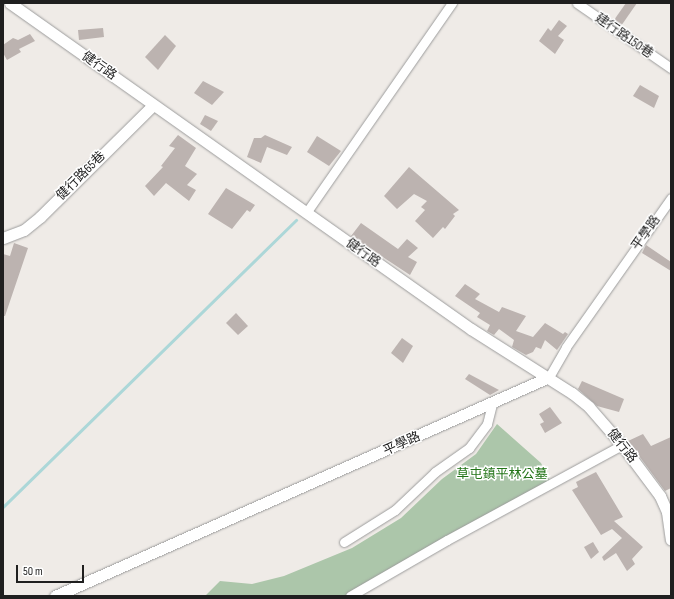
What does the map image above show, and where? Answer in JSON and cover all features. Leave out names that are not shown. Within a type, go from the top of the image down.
[{"type":"street","name":"健行路","points":[[10,3],[471,329],[549,378],[589,407],[622,444],[660,496],[667,512],[671,540]]},
{"type":"street","points":[[306,213],[452,3]]},
{"type":"street","name":"建行路150巷","points":[[577,3],[671,68]]},
{"type":"street","name":"健行路65巷","points":[[3,238],[24,230],[40,217],[153,105]]},
{"type":"street","name":"平學路","points":[[55,596],[549,378],[566,347],[671,198]]},
{"type":"street","points":[[344,542],[395,510],[435,472],[470,448],[487,424],[492,404]]},
{"type":"street","points":[[350,596],[454,536],[622,444]]},
{"type":"green space","name":"草屯鎮平林公墓","points":[[497,424],[541,463],[551,483],[351,596],[205,596],[220,581],[252,584],[284,576],[352,548],[401,518],[442,479],[476,454]]},
{"type":"building","points":[[626,3],[637,3],[621,26],[614,20]]},
{"type":"building","points":[[559,20],[567,26],[558,36],[564,40],[555,54],[539,41],[548,28],[551,31]]},
{"type":"building","points":[[103,28],[104,37],[79,40],[78,30]]},
{"type":"building","points":[[30,34],[35,41],[19,49],[21,52],[7,60],[3,53],[3,45],[13,38],[18,40]]},
{"type":"building","points":[[165,35],[176,46],[158,70],[145,57]]},
{"type":"building","points":[[203,81],[224,92],[212,105],[194,93]]},
{"type":"building","points":[[640,85],[659,96],[654,108],[633,96]]},
{"type":"building","points":[[205,115],[218,121],[211,131],[200,124]]},
{"type":"building","points":[[178,135],[196,148],[185,166],[197,174],[187,185],[196,190],[189,201],[166,183],[154,196],[145,186],[163,167],[161,166],[175,148],[169,146]]},
{"type":"building","points":[[265,135],[292,147],[287,155],[267,147],[261,163],[247,157],[254,138],[261,138]]},
{"type":"building","points":[[317,136],[341,151],[329,166],[307,152]]},
{"type":"building","points":[[409,167],[459,210],[453,214],[455,216],[445,229],[443,227],[433,238],[415,221],[425,210],[421,207],[427,201],[414,194],[397,209],[384,196]]},
{"type":"building","points":[[226,188],[255,205],[250,212],[247,210],[232,229],[208,214]]},
{"type":"building","points":[[361,223],[398,249],[407,239],[418,248],[408,257],[417,262],[410,275],[351,236]]},
{"type":"building","points":[[14,243],[28,248],[5,316],[3,316],[3,254],[10,256]]},
{"type":"building","points":[[646,245],[671,262],[671,271],[642,253]]},
{"type":"building","points":[[465,284],[480,294],[475,299],[499,312],[502,307],[526,316],[516,331],[533,337],[545,323],[563,334],[565,332],[568,334],[557,350],[545,340],[541,349],[536,347],[533,352],[526,355],[512,347],[514,340],[499,329],[494,335],[487,331],[490,325],[477,317],[480,313],[455,296]]},
{"type":"building","points":[[236,313],[248,326],[238,335],[226,323]]},
{"type":"building","points":[[402,338],[413,346],[403,363],[391,353]]},
{"type":"building","points":[[469,374],[499,390],[490,395],[465,379]]},
{"type":"building","points":[[582,381],[624,399],[619,412],[597,406],[578,389]]},
{"type":"building","points":[[550,407],[562,423],[545,433],[540,424],[544,422],[539,414]]},
{"type":"building","points":[[643,434],[651,446],[671,437],[671,488],[665,491],[628,441]]},
{"type":"building","points":[[596,472],[623,517],[614,521],[643,547],[632,559],[635,564],[627,571],[616,553],[604,561],[602,557],[622,538],[612,529],[601,535],[572,490],[578,487],[576,482]]},
{"type":"building","points":[[593,542],[599,552],[591,559],[584,547]]},
{"type":"waterway","points":[[3,507],[296,220]]}]
